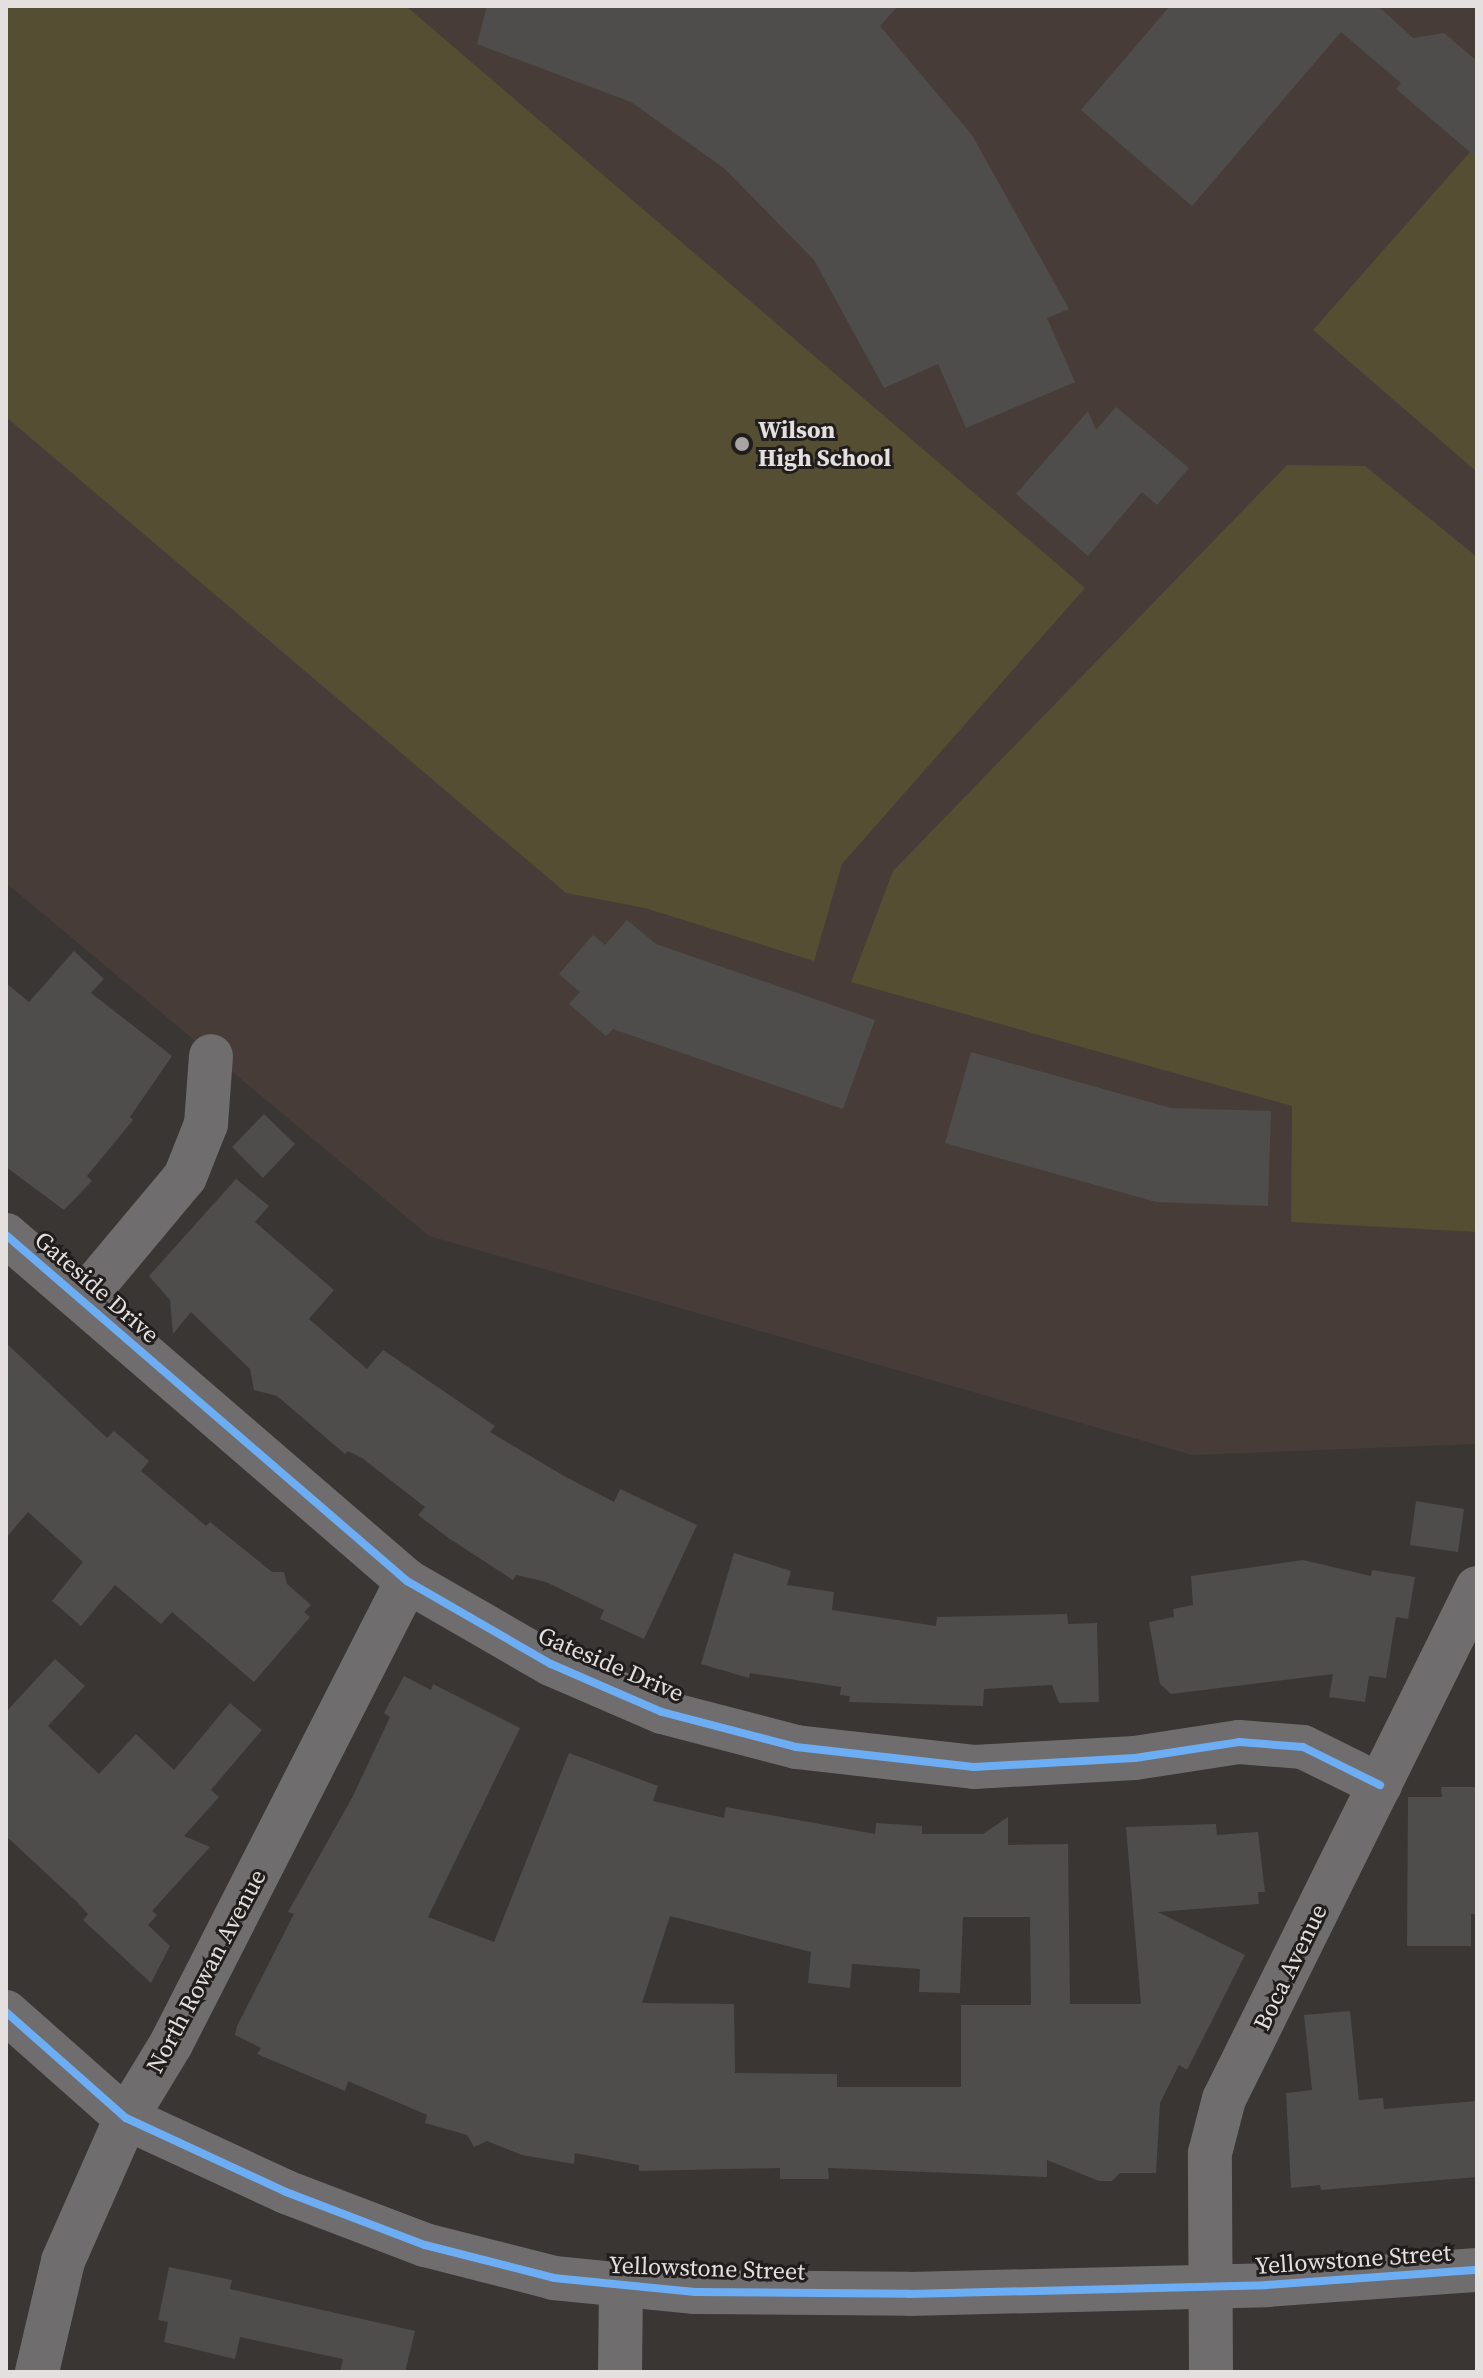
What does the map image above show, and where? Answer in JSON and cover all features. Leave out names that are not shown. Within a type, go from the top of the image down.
[{"type":"street","points":[[82,1300],[185,1177],[206,1124],[211,1056]]},
{"type":"street","name":"Gateside Drive","points":[[6,1235],[407,1581],[551,1664],[662,1712],[796,1747],[974,1767],[1135,1758],[1239,1742],[1303,1747],[1380,1785]]},
{"type":"street","name":"North Rowan Avenue","points":[[37,2372],[63,2261],[126,2118],[171,2044],[407,1581]]},
{"type":"street","name":"Boca Avenue","points":[[1211,2372],[1210,2153],[1224,2099],[1477,1588]]},
{"type":"street","name":"Yellowstone Street","points":[[6,2012],[126,2118],[286,2192],[425,2245],[554,2278],[621,2287],[909,2294],[1210,2287],[1477,2270]]},
{"type":"street","points":[[620,2372],[621,2287]]},
{"type":"shaded area","name":"Wilson High School","points":[[6,6],[1477,6],[1477,1444],[1192,1455],[429,1236],[6,883]]},
{"type":"shaded area","points":[[6,6],[406,6],[1085,588],[842,864],[814,961],[645,908],[566,893],[6,417]]},
{"type":"shaded area","points":[[1477,144],[1477,472],[1313,330]]},
{"type":"shaded area","points":[[1287,465],[1365,466],[1477,557],[1477,1232],[1291,1222],[1292,1106],[851,982],[893,871]]},
{"type":"building","points":[[487,6],[898,6],[880,26],[972,135],[1069,309],[1047,318],[1075,382],[966,428],[938,364],[884,388],[814,260],[725,169],[631,102],[477,44]]},
{"type":"building","points":[[1170,6],[1378,6],[1413,38],[1444,33],[1477,61],[1477,158],[1396,89],[1401,83],[1341,32],[1192,206],[1081,110]]},
{"type":"building","points":[[1116,407],[1189,468],[1157,505],[1142,492],[1088,556],[1016,494],[1088,411],[1096,430]]},
{"type":"building","points":[[627,920],[656,944],[875,1020],[843,1109],[613,1029],[606,1036],[569,1004],[580,992],[559,974],[593,935],[605,945]]},
{"type":"building","points":[[74,951],[104,979],[91,993],[172,1056],[130,1117],[133,1120],[87,1176],[92,1181],[64,1210],[6,1167],[6,983],[29,1002]]},
{"type":"building","points":[[971,1052],[1171,1108],[1271,1111],[1268,1206],[1156,1202],[945,1143]]},
{"type":"building","points":[[264,1114],[295,1144],[263,1178],[232,1147]]},
{"type":"building","points":[[236,1179],[269,1206],[255,1222],[334,1290],[309,1319],[367,1369],[383,1350],[495,1426],[490,1432],[564,1476],[614,1502],[620,1489],[697,1525],[644,1639],[600,1619],[604,1610],[546,1582],[516,1575],[513,1580],[450,1539],[418,1515],[425,1507],[362,1458],[348,1451],[345,1454],[277,1396],[254,1390],[250,1369],[191,1312],[173,1334],[170,1300],[149,1276]]},
{"type":"building","points":[[6,1343],[107,1438],[114,1431],[149,1461],[141,1471],[206,1526],[210,1522],[272,1572],[284,1572],[287,1584],[311,1605],[304,1612],[310,1617],[254,1682],[172,1612],[161,1624],[115,1585],[81,1626],[52,1601],[83,1562],[28,1512],[6,1538]]},
{"type":"building","points":[[1416,1501],[1464,1509],[1458,1552],[1410,1545]]},
{"type":"building","points":[[734,1553],[791,1571],[787,1585],[834,1592],[832,1610],[936,1626],[937,1617],[1067,1614],[1068,1624],[1097,1623],[1099,1702],[1059,1703],[1052,1685],[984,1689],[983,1706],[849,1702],[850,1696],[840,1695],[841,1687],[750,1673],[749,1678],[701,1664]]},
{"type":"building","points":[[1303,1560],[1371,1576],[1372,1570],[1415,1577],[1408,1619],[1396,1617],[1386,1678],[1369,1676],[1365,1702],[1329,1697],[1333,1674],[1171,1694],[1160,1684],[1149,1622],[1174,1617],[1173,1609],[1193,1605],[1191,1576]]},
{"type":"building","points":[[55,1659],[85,1686],[48,1726],[99,1774],[136,1734],[174,1770],[230,1703],[262,1730],[211,1790],[219,1797],[184,1836],[210,1847],[152,1911],[157,1915],[148,1925],[170,1946],[151,1983],[83,1920],[88,1914],[77,1902],[6,1836],[6,1712]]},
{"type":"building","points":[[404,1676],[431,1690],[433,1684],[520,1728],[428,1917],[494,1942],[569,1753],[658,1786],[653,1801],[724,1818],[726,1807],[875,1834],[876,1823],[922,1826],[922,1834],[983,1834],[1008,1817],[1008,1845],[1068,1844],[1070,2004],[1141,2004],[1126,1827],[1216,1824],[1217,1835],[1258,1832],[1265,1892],[1258,1892],[1259,1904],[1158,1912],[1245,1955],[1187,2070],[1179,2065],[1160,2103],[1156,2173],[1120,2173],[1112,2181],[1099,2181],[1047,2160],[1047,2177],[828,2168],[829,2179],[780,2179],[780,2168],[639,2171],[639,2165],[575,2153],[574,2164],[522,2155],[487,2141],[474,2147],[467,2135],[425,2123],[427,2115],[348,2081],[345,2091],[257,2054],[261,2048],[235,2035],[294,1914],[288,1912],[353,1796],[390,1717],[384,1713]],"holes":[[[670,1916],[811,1952],[808,1983],[850,1988],[852,1964],[920,1969],[919,1992],[960,1993],[963,1917],[1030,1917],[1031,2005],[961,2005],[961,2087],[837,2087],[837,2074],[735,2073],[734,2004],[642,2003]]]},
{"type":"building","points":[[1441,1787],[1477,1787],[1477,1914],[1471,1914],[1471,1946],[1407,1946],[1408,1797],[1442,1797]]},
{"type":"building","points":[[1350,2011],[1359,2100],[1383,2098],[1384,2109],[1477,2101],[1477,2177],[1321,2190],[1320,2185],[1291,2188],[1286,2093],[1312,2090],[1304,2015]]},
{"type":"building","points":[[169,2267],[232,2280],[230,2289],[415,2331],[405,2372],[340,2372],[343,2359],[240,2337],[235,2359],[164,2342],[168,2322],[158,2320]]},
{"type":"cycle path","points":[[6,1235],[407,1581],[551,1664],[662,1712],[796,1747],[974,1767],[1135,1758],[1239,1742],[1303,1747],[1380,1785]]},
{"type":"cycle path","points":[[6,2012],[126,2118],[286,2192],[425,2245],[554,2278],[695,2292],[909,2294],[1266,2285],[1477,2270]]},
{"type":"place","name":"Wilson High School","points":[[742,444]]}]
